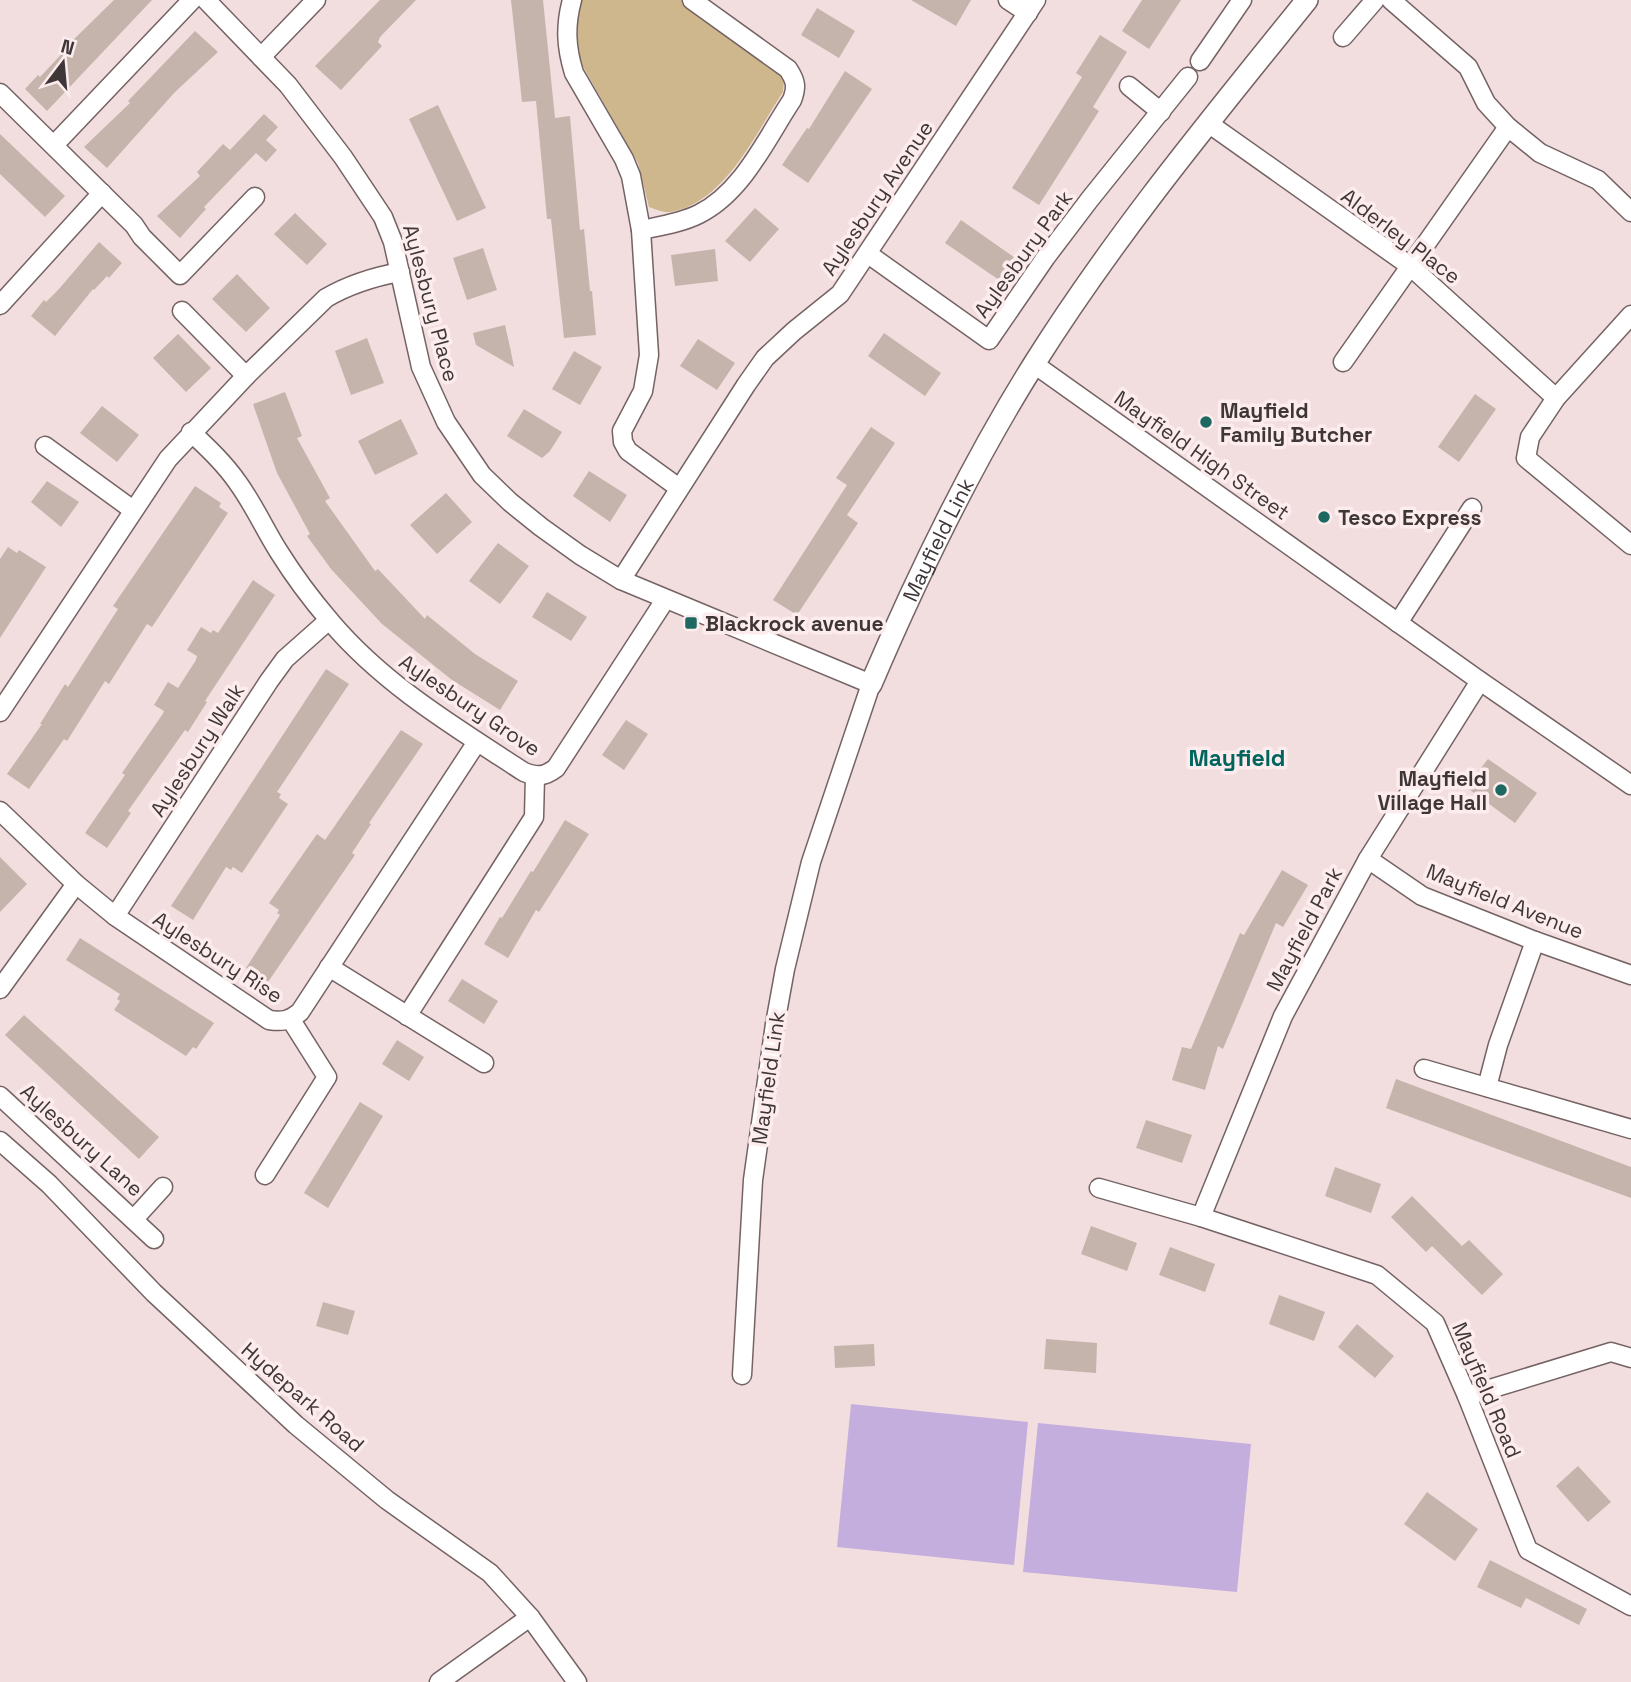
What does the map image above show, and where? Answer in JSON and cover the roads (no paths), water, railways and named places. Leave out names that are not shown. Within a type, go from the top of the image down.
[{"type":"street","points":[[54,145],[192,0]]},
{"type":"street","name":"Aylesbury Place","points":[[206,0],[288,85],[343,157],[383,217],[393,242],[405,306],[421,367],[446,422],[482,475],[510,502],[580,555],[621,580],[871,684]]},
{"type":"street","points":[[261,57],[316,0]]},
{"type":"street","points":[[572,0],[566,37],[574,73],[624,159],[631,176],[641,230],[649,355],[643,391],[626,420],[622,431],[623,442],[628,451],[679,488]]},
{"type":"street","points":[[641,230],[699,214],[732,189],[796,90],[796,80],[788,69],[692,0]]},
{"type":"street","points":[[1008,0],[1032,6]]},
{"type":"street","points":[[1200,61],[1241,0]]},
{"type":"street","name":"Mayfield Link","points":[[742,1375],[753,1180],[785,969],[811,862],[871,684],[960,492],[1034,364],[1101,264],[1307,0]]},
{"type":"street","points":[[1343,37],[1375,0]]},
{"type":"street","points":[[1391,0],[1468,66],[1486,103],[1508,127],[1540,153],[1598,180],[1631,212]]},
{"type":"street","name":"Aylesbury Avenue","points":[[621,580],[765,358],[840,294],[1032,6]]},
{"type":"street","name":"Aylesbury Park","points":[[868,254],[989,340],[1082,209],[1188,77]]},
{"type":"street","points":[[1129,86],[1161,112]]},
{"type":"street","points":[[0,93],[102,193],[180,275],[255,197]]},
{"type":"street","name":"Alderley Place","points":[[1208,124],[1410,266],[1556,398]]},
{"type":"street","points":[[1343,362],[1508,127]]},
{"type":"street","points":[[0,305],[102,193]]},
{"type":"street","points":[[0,712],[133,510],[168,459],[191,432],[326,298],[365,279],[400,272]]},
{"type":"street","points":[[182,311],[246,376]]},
{"type":"street","points":[[1631,315],[1556,398],[1530,437],[1526,458],[1631,545]]},
{"type":"street","name":"Mayfield High Street","points":[[1034,364],[1631,785]]},
{"type":"street","name":"Aylesbury Grove","points":[[191,432],[238,482],[281,555],[329,620],[379,672],[477,742],[524,772],[535,776],[547,775],[556,768],[665,600]]},
{"type":"street","points":[[45,446],[133,510]]},
{"type":"street","points":[[1398,623],[1472,508]]},
{"type":"street","name":"Aylesbury Walk","points":[[115,916],[269,681],[285,659],[329,620]]},
{"type":"street","name":"Mayfield Park","points":[[1201,1217],[1283,1016],[1368,859],[1480,681]]},
{"type":"street","name":"Aylesbury Rise","points":[[0,811],[76,884],[115,916],[269,1020],[279,1022],[290,1020],[300,1012],[477,742]]},
{"type":"street","points":[[407,1016],[534,817],[535,776]]},
{"type":"street","name":"Mayfield Avenue","points":[[1368,859],[1422,896],[1535,941],[1631,975]]},
{"type":"street","points":[[0,989],[76,884]]},
{"type":"street","points":[[1487,1087],[1498,1045],[1535,941]]},
{"type":"street","points":[[329,967],[484,1063]]},
{"type":"street","points":[[265,1175],[327,1077],[290,1020]]},
{"type":"street","points":[[1424,1069],[1631,1129]]},
{"type":"street","name":"Aylesbury Lane","points":[[0,1096],[154,1239]]},
{"type":"street","name":"Hydepark Road","points":[[0,1141],[49,1184],[154,1293],[296,1425],[387,1500],[489,1573],[530,1617],[577,1682]]},
{"type":"street","points":[[263,1143],[279,1153]]},
{"type":"street","name":"Aylesbury Lane","points":[[134,1219],[163,1187]]},
{"type":"street","name":"Mayfield Road","points":[[1099,1188],[1201,1217],[1377,1275],[1435,1324],[1467,1396],[1528,1550],[1631,1606]]},
{"type":"street","points":[[1467,1396],[1611,1352],[1631,1358]]},
{"type":"street","points":[[439,1682],[530,1617]]},
{"type":"place","name":"Mayfield Family Butcher","points":[[1206,422]]},
{"type":"place","name":"Tesco Express","points":[[1324,517]]},
{"type":"place","name":"Blackrock avenue","points":[[691,623]]},
{"type":"place","name":"Mayfield Village Hall","points":[[1501,790]]},
{"type":"district","name":"Mayfield","points":[[1237,758]]}]
